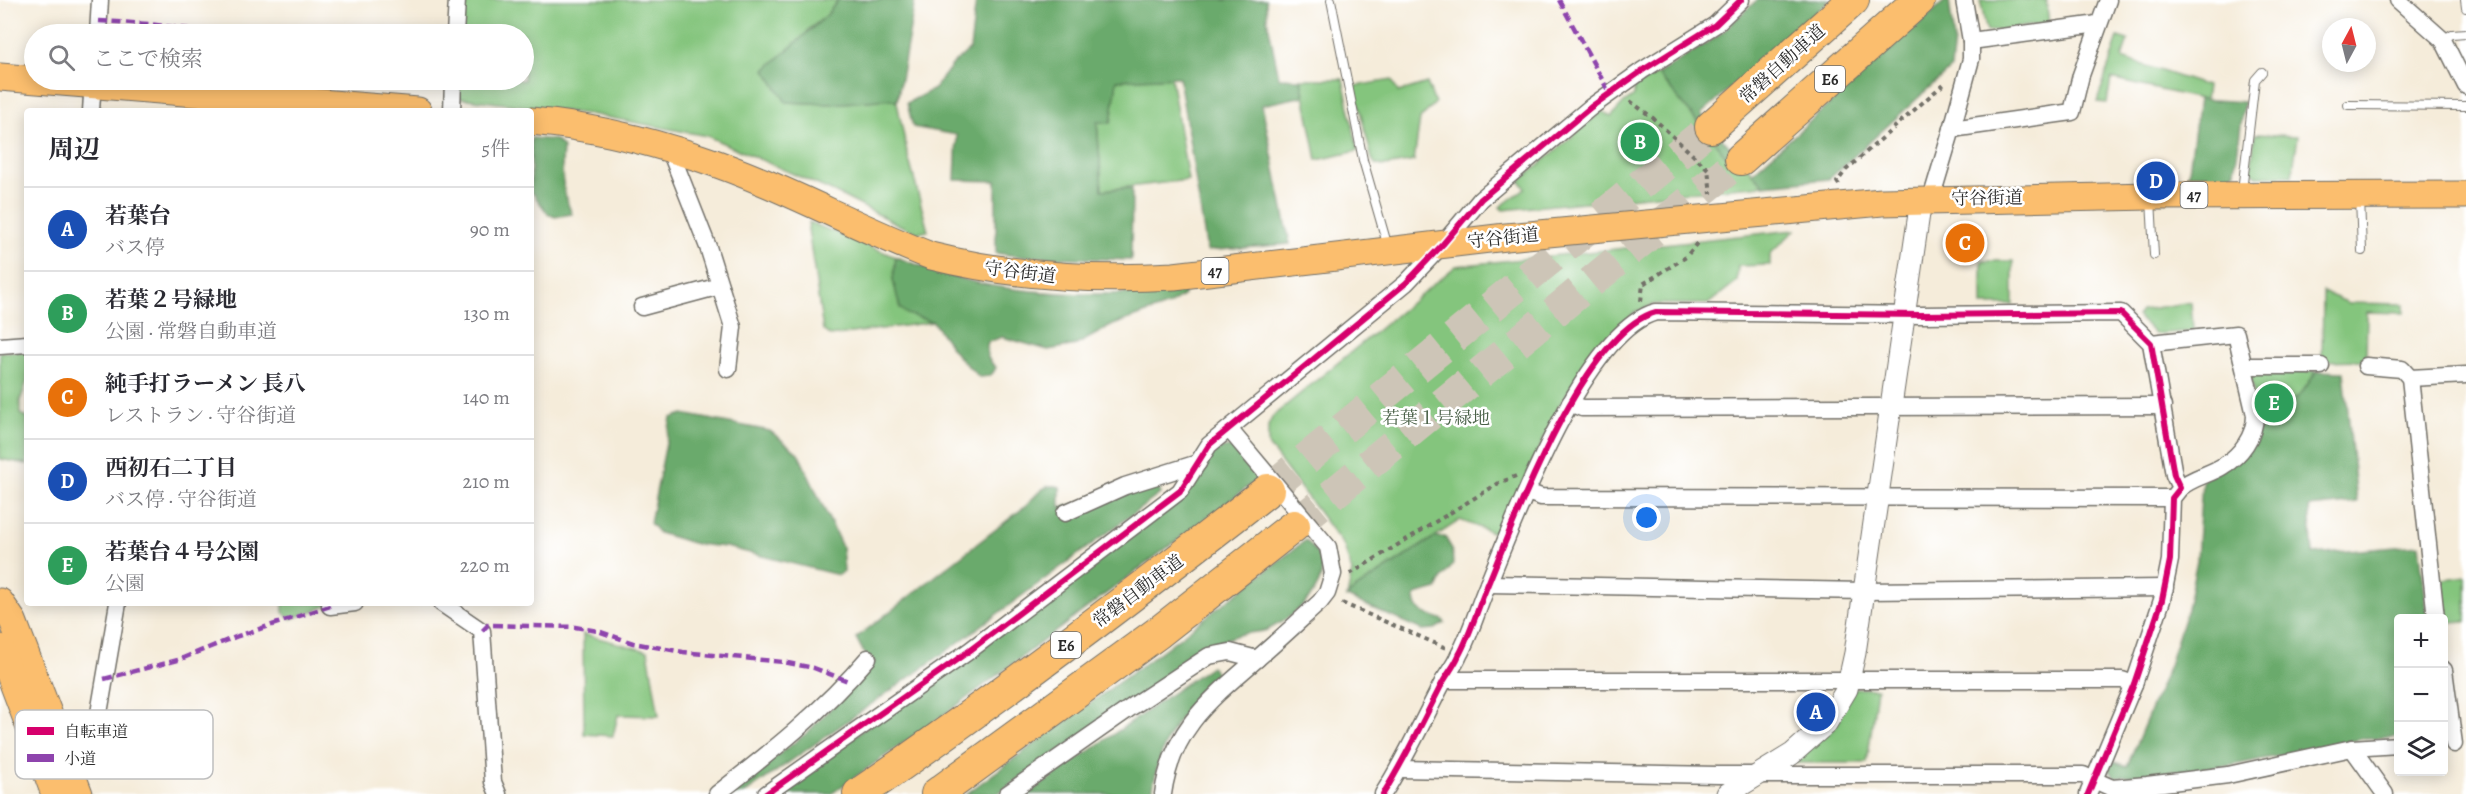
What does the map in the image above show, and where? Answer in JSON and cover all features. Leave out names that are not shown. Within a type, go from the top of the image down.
[{"type":"highway","name":"常磐自動車道","points":[[1711,127],[1854,0]]},
{"type":"highway","name":"E6","points":[[1741,159],[1919,0]]},
{"type":"highway","name":"常磐自動車道","points":[[859,794],[915,756],[1128,599],[1268,490]]},
{"type":"highway","name":"E6","points":[[937,794],[1159,632],[1294,526]]},
{"type":"main road","points":[[0,77],[24,81]]},
{"type":"main road","points":[[92,92],[367,108]]},
{"type":"main road","name":"守谷街道","points":[[534,121],[587,129],[702,158],[931,256],[969,266],[1066,277],[1152,278],[1443,244],[1926,199],[2466,195]]},
{"type":"main road","points":[[0,602],[13,621],[38,710]]},
{"type":"main road","points":[[0,648],[27,710]]},
{"type":"main road","points":[[58,780],[79,794]]},
{"type":"street","points":[[99,24],[100,0]]},
{"type":"street","points":[[456,24],[457,0]]},
{"type":"street","points":[[766,794],[969,651],[1180,491],[1209,445],[1406,283],[1443,244],[1481,198],[1592,107],[1643,70],[1715,25],[1741,0]]},
{"type":"street","points":[[1727,794],[1792,754],[1826,724],[1846,689],[1855,653],[1905,315],[1926,199],[1952,129],[1971,59],[1971,41],[1964,0]]},
{"type":"street","points":[[1952,129],[2072,112],[2081,75],[2108,0]]},
{"type":"street","points":[[2398,0],[2443,40],[2466,86]]},
{"type":"street","points":[[1971,41],[2098,24]]},
{"type":"street","points":[[452,108],[453,90]]},
{"type":"street","points":[[669,148],[708,247],[733,327],[728,369]]},
{"type":"street","points":[[642,307],[720,286]]},
{"type":"street","points":[[1383,794],[1399,769],[1444,680],[1460,654],[1530,485],[1570,403],[1593,364],[1644,315],[1656,312],[1905,315],[2121,313],[2151,343],[2176,493],[2170,560],[2165,588],[2134,684],[2091,786]]},
{"type":"street","points":[[1530,485],[1541,498],[1877,499],[2176,493],[2189,480],[2223,466],[2252,437],[2255,415],[2236,334],[2151,343]]},
{"type":"street","points":[[0,346],[24,344]]},
{"type":"street","points":[[2244,366],[2321,366]]},
{"type":"street","points":[[2366,366],[2402,369],[2410,378],[2436,614]]},
{"type":"street","points":[[2410,378],[2466,375]]},
{"type":"street","points":[[1570,403],[1581,408],[2163,406]]},
{"type":"street","points":[[1163,794],[1169,766],[1193,718],[1211,698],[1320,602],[1327,593],[1334,574],[1328,548],[1229,429]]},
{"type":"street","points":[[1065,513],[1125,486],[1198,463]]},
{"type":"street","points":[[1488,584],[1864,591],[2165,588]]},
{"type":"street","points":[[100,710],[117,606]]},
{"type":"street","points":[[445,606],[483,632],[493,782],[498,794]]},
{"type":"street","points":[[1007,794],[1209,656],[1230,652],[1257,659]]},
{"type":"street","points":[[717,794],[792,735],[842,689],[868,658]]},
{"type":"street","points":[[1444,680],[2122,680],[2134,684]]},
{"type":"street","points":[[2448,697],[2455,744]]},
{"type":"street","points":[[1399,769],[1762,774],[2083,775],[2091,786],[2146,789],[2228,775],[2352,748],[2394,745]]},
{"type":"street","points":[[2352,748],[2385,794]]},
{"type":"lane","points":[[1331,0],[1336,35],[1363,160],[1388,251]]},
{"type":"lane","points":[[2465,0],[2466,8]]},
{"type":"lane","points":[[2443,40],[2452,34],[2466,33]]},
{"type":"lane","points":[[2241,195],[2254,80],[2262,72]]},
{"type":"lane","points":[[2348,105],[2466,106]]},
{"type":"lane","points":[[2360,195],[2362,251]]},
{"type":"lane","points":[[2151,196],[2154,255]]},
{"type":"path","points":[[1858,204],[1837,182],[1971,59]]},
{"type":"path","points":[[1615,91],[1653,118],[1708,169],[1711,194]]},
{"type":"path","points":[[1644,315],[1640,296],[1643,285],[1686,256],[1697,243],[1704,242]]},
{"type":"path","points":[[1349,575],[1499,483],[1523,474],[1530,485]]},
{"type":"path","points":[[1342,603],[1460,654]]},
{"type":"green space","points":[[463,0],[838,0],[827,15],[808,30],[786,102],[831,104],[891,99],[897,102],[907,152],[928,231],[918,233],[897,224],[834,192],[707,136],[595,115],[459,98],[459,90],[534,90],[534,24],[462,24]]},
{"type":"green space","points":[[838,0],[915,0],[897,102],[891,99],[831,104],[786,102],[765,70],[827,15]]},
{"type":"green space","points":[[976,0],[1266,0],[1267,18],[1279,78],[1301,79],[1304,96],[1262,105],[1290,244],[1207,251],[1179,77],[1117,80],[1111,123],[1097,122],[1102,190],[1132,188],[1131,260],[1017,256],[996,253],[996,181],[955,180],[957,135],[913,127],[907,103],[934,89],[953,64],[970,49]]},
{"type":"green space","points":[[1757,0],[1830,0],[1701,114],[1742,161],[1735,167],[1658,74],[1717,37]]},
{"type":"green space","points":[[1946,0],[1949,0],[1954,41],[1951,68],[1829,179],[1764,185],[1752,173]]},
{"type":"green space","points":[[1980,0],[2046,0],[2049,23],[1987,32]]},
{"type":"green space","points":[[2118,37],[2128,40],[2122,58],[2207,86],[2205,100],[2111,79],[2107,103],[2097,102]]},
{"type":"green space","points":[[1658,74],[1735,167],[1742,161],[1764,185],[1503,210],[1500,207],[1525,188],[1520,181],[1602,111],[1611,117],[1634,96],[1634,87]]},
{"type":"green space","points":[[1171,77],[1188,180],[1102,190],[1097,121],[1111,123],[1117,80]]},
{"type":"green space","points":[[1301,79],[1343,79],[1358,151],[1317,160]]},
{"type":"green space","points":[[1392,80],[1398,92],[1427,83],[1435,103],[1420,119],[1414,161],[1385,166],[1376,165],[1372,159],[1354,86]]},
{"type":"green space","points":[[2199,99],[2244,102],[2235,171],[2228,177],[2188,178]]},
{"type":"green space","points":[[2255,134],[2298,136],[2292,176],[2257,176],[2251,170]]},
{"type":"green space","points":[[534,138],[556,140],[563,148],[563,182],[572,214],[555,217],[548,214],[534,195]]},
{"type":"green space","points":[[809,222],[896,257],[893,280],[907,314],[933,322],[830,336],[823,330],[808,229]]},
{"type":"green space","name":"若葉１号緑地","points":[[1795,230],[1770,254],[1770,265],[1738,266],[1737,281],[1708,304],[1655,304],[1635,312],[1588,361],[1561,402],[1499,535],[1460,520],[1355,589],[1347,597],[1352,572],[1344,546],[1268,445],[1268,426],[1273,416],[1456,266]]},
{"type":"green space","points":[[896,257],[961,279],[1008,288],[1084,294],[1184,291],[1184,295],[1169,305],[1113,325],[1076,345],[1048,350],[1002,337],[988,342],[987,356],[996,367],[989,375],[979,377],[956,354],[933,322],[907,314],[900,308],[893,280]]},
{"type":"green space","points":[[1982,261],[2013,261],[2013,305],[1982,305]]},
{"type":"green space","points":[[2323,292],[2349,303],[2404,304],[2404,313],[2367,312],[2366,360],[2322,361]]},
{"type":"green space","points":[[2191,302],[2193,331],[2155,334],[2137,316],[2142,310]]},
{"type":"green space","points":[[24,351],[24,390],[20,401],[20,414],[24,416],[24,463],[0,459],[0,352]]},
{"type":"green space","points":[[2317,371],[2301,394],[2260,429],[2250,372]]},
{"type":"green space","points":[[2317,371],[2344,372],[2357,502],[2309,507],[2313,554],[2419,545],[2428,614],[2394,614],[2394,737],[2367,738],[2229,766],[2115,777],[2109,770],[2112,761],[2127,766],[2169,665],[2187,609],[2197,560],[2202,481],[2301,394]]},
{"type":"green space","points":[[683,414],[770,431],[798,453],[842,547],[844,571],[838,575],[726,547],[696,544],[659,533],[650,523],[671,418]]},
{"type":"green space","points":[[1230,447],[1236,450],[1260,478],[959,704],[831,794],[774,794],[1178,503],[1215,452]]},
{"type":"green space","points":[[1158,484],[1160,494],[951,648],[744,794],[727,794],[808,732],[875,662],[864,653],[856,638],[1027,505],[1041,490],[1050,486],[1060,487],[1060,507],[1125,494]]},
{"type":"green space","points":[[1435,537],[1445,537],[1452,549],[1453,565],[1442,578],[1437,589],[1415,595],[1420,610],[1445,623],[1435,629],[1422,630],[1347,597],[1355,589]]},
{"type":"green space","points":[[1306,540],[1318,555],[1321,566],[1320,578],[1316,589],[1289,617],[1266,630],[1238,635],[1207,647],[1208,649],[997,794],[966,794],[1167,647]]},
{"type":"green space","points":[[2466,576],[2466,621],[2448,621],[2448,614],[2443,614],[2438,580]]},
{"type":"green space","points":[[283,606],[327,606],[291,619],[283,612]]},
{"type":"green space","points":[[583,634],[648,651],[659,716],[618,715],[613,736],[584,734]]},
{"type":"green space","points":[[1211,666],[1219,677],[1192,703],[1173,729],[1160,758],[1152,794],[1028,794]]},
{"type":"green space","points":[[1852,688],[1877,689],[1867,763],[1796,763]]},
{"type":"tunnel","points":[[1268,490],[1711,127]]},
{"type":"tunnel","points":[[1294,526],[1741,159]]},
{"type":"marked path","points":[[1559,0],[1610,94]]},
{"type":"marked path","points":[[99,21],[149,24]]},
{"type":"marked path","points":[[104,679],[178,660],[238,636],[330,606]]},
{"type":"marked path","points":[[482,631],[488,625],[575,627],[598,631],[633,643],[683,652],[783,662],[814,668],[848,681]]},
{"type":"cycle path","points":[[766,794],[969,651],[1180,491],[1209,445],[1406,283],[1481,199],[1591,107],[1643,70],[1715,25],[1741,0]]},
{"type":"cycle path","points":[[1383,794],[1456,662],[1534,474],[1556,430],[1579,389],[1604,353],[1630,326],[1656,312],[1921,315],[2121,313],[2151,343],[2174,475],[2180,488],[2172,498],[2170,560],[2162,600],[2134,684],[2088,794]]},
{"type":"place","name":"若葉２号緑地","points":[[1640,142]]},
{"type":"place","name":"西初石二丁目","points":[[2156,181]]},
{"type":"place","name":"純手打ラーメン 長八","points":[[1965,243]]},
{"type":"place","name":"若葉台４号公園","points":[[2274,403]]},
{"type":"place","name":"若葉台","points":[[1816,712]]}]
